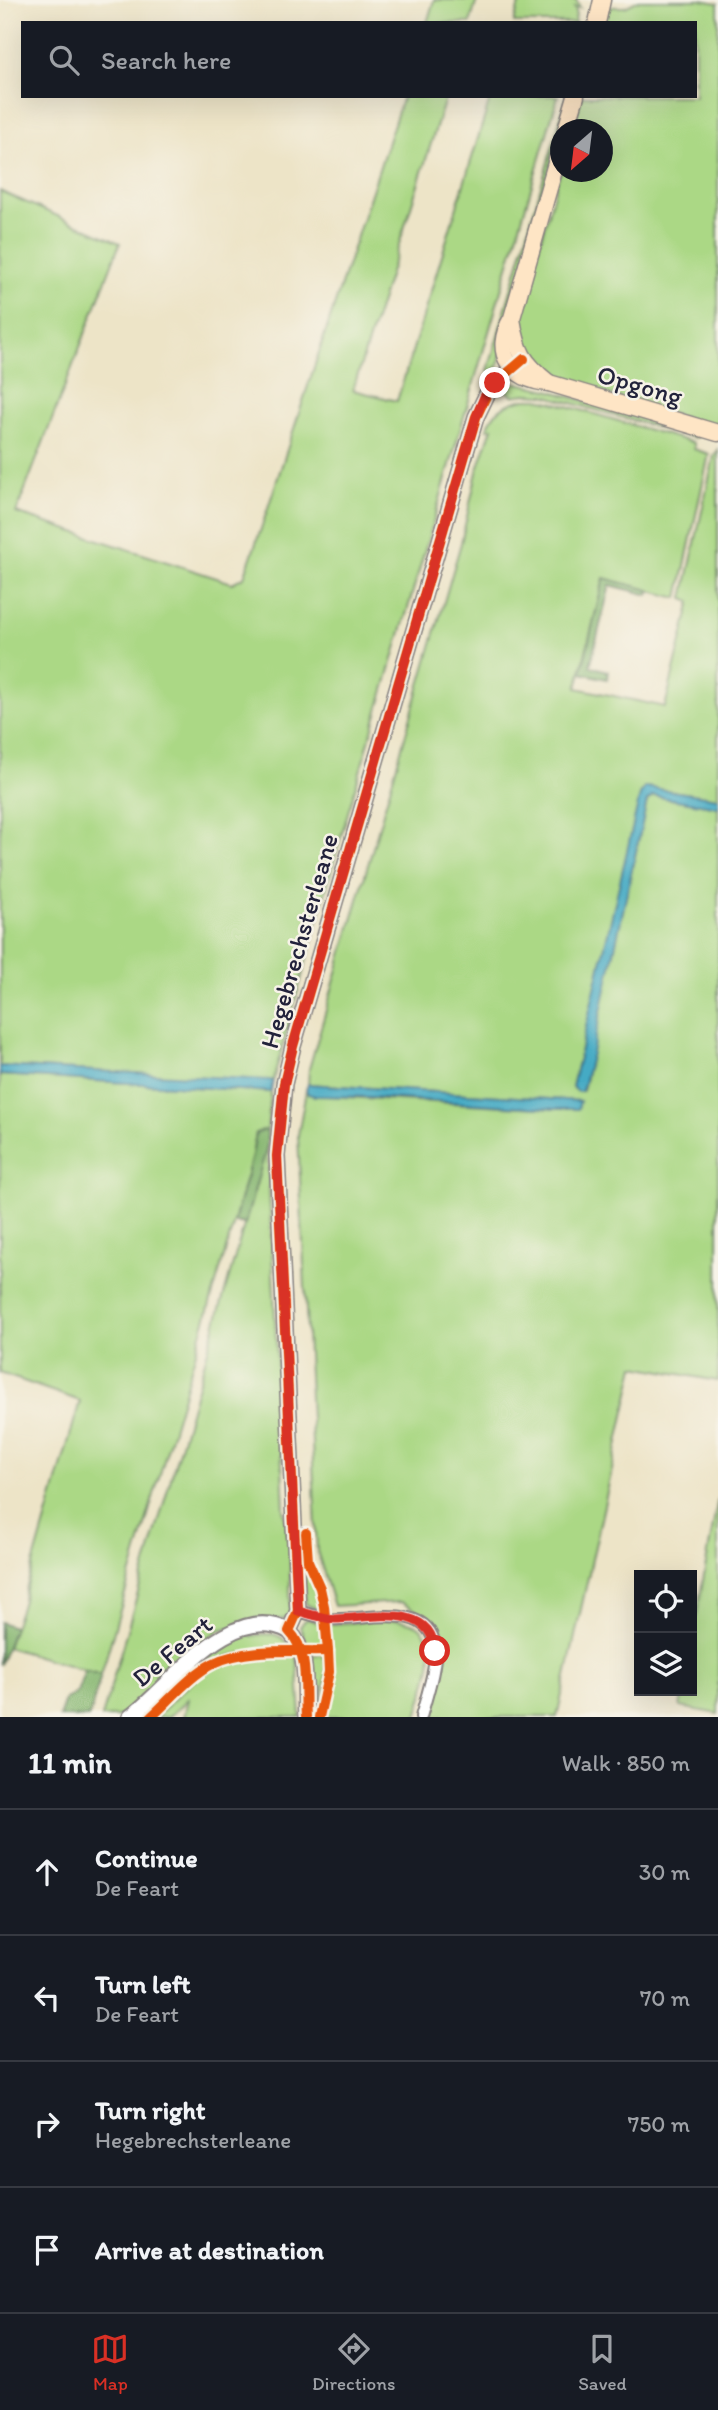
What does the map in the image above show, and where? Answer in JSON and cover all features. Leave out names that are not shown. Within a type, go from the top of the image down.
[{"type":"main road","points":[[597,21],[602,0]]},
{"type":"main road","points":[[569,119],[575,98]]},
{"type":"main road","points":[[517,363],[504,353],[503,343],[551,182]]},
{"type":"main road","name":"Opgong","points":[[517,363],[528,380],[549,383],[718,433]]},
{"type":"street","name":"Hegebrechsterleane","points":[[289,1631],[298,1611],[278,1209],[278,1139],[284,1084],[476,417],[490,388],[517,363]]},
{"type":"street","points":[[298,1611],[331,1619],[400,1616],[412,1618],[423,1625],[433,1638],[435,1651],[421,1717]]},
{"type":"street","name":"De Feart","points":[[130,1717],[218,1639],[254,1626],[274,1626],[289,1631]]},
{"type":"street","points":[[289,1631],[302,1652],[306,1717]]},
{"type":"green space","points":[[434,0],[477,0],[471,21],[428,21]]},
{"type":"green space","points":[[520,0],[576,0],[580,8],[574,7],[575,21],[515,21]]},
{"type":"green space","points":[[639,0],[701,0],[718,3],[718,428],[552,377],[537,364],[527,350],[521,333],[520,313],[557,182],[613,182],[613,119],[575,119],[581,98],[697,98],[697,21],[604,21],[608,7],[625,7]]},
{"type":"green space","points":[[402,98],[445,98],[353,390],[397,401],[490,98],[557,98],[340,840],[273,1081],[0,1066],[0,191],[120,243],[16,513],[232,583],[244,577]]},
{"type":"green space","points":[[566,98],[570,98],[564,119],[560,119]]},
{"type":"green space","points":[[550,155],[550,168],[498,366],[492,375],[488,370]]},
{"type":"green space","points":[[507,383],[548,390],[697,435],[695,438],[544,395],[512,396],[502,386]]},
{"type":"green space","points":[[525,399],[560,404],[694,443],[694,449],[709,454],[678,598],[604,579],[577,688],[665,707],[691,601],[683,598],[714,456],[718,450],[718,798],[646,787],[643,789],[572,1087],[583,1091],[647,801],[653,796],[718,807],[718,1381],[635,1366],[557,1717],[431,1717],[447,1651],[444,1634],[428,1618],[401,1602],[334,1606],[317,1551],[298,1135],[306,1090],[308,1094],[326,1096],[557,1109],[579,1101],[308,1084],[309,1069],[461,543],[477,472],[492,428],[487,429],[501,408]]},
{"type":"green space","points":[[604,578],[650,590],[649,595],[610,585],[590,666],[608,671],[607,679],[581,673]]},
{"type":"green space","points":[[0,1075],[271,1092],[267,1131],[256,1133],[234,1222],[101,1675],[7,1647],[80,1401],[0,1373]]},
{"type":"green space","points":[[267,1131],[267,1146],[245,1224],[234,1222],[256,1133]]},
{"type":"green space","points":[[267,1146],[284,1510],[290,1551],[290,1613],[284,1619],[263,1620],[220,1630],[205,1640],[133,1709],[118,1717],[102,1717]]},
{"type":"green space","points":[[718,1498],[718,1714],[680,1707],[682,1696],[697,1696],[697,1614]]},
{"type":"green space","points":[[301,1553],[304,1554],[318,1589],[323,1613],[306,1604]]},
{"type":"green space","points":[[310,1619],[323,1625],[324,1645],[321,1648],[308,1649],[300,1627],[305,1620]]},
{"type":"green space","points":[[396,1620],[418,1626],[430,1645],[430,1669],[417,1717],[321,1717],[330,1679],[328,1624]]},
{"type":"green space","points":[[0,1622],[14,1627],[0,1665]]},
{"type":"green space","points":[[273,1634],[281,1637],[294,1650],[249,1652],[206,1663],[204,1661],[226,1643],[253,1635]]},
{"type":"green space","points":[[307,1655],[323,1655],[326,1669],[325,1686],[315,1717],[311,1717]]},
{"type":"green space","points":[[247,1657],[297,1657],[301,1717],[184,1717],[188,1699],[169,1717],[156,1717],[193,1681],[219,1664]]},
{"type":"green space","points":[[85,1670],[101,1675],[89,1717],[59,1717],[65,1700],[77,1692]]},
{"type":"water","points":[[645,787],[718,798],[718,807],[653,796],[647,801],[592,1053],[582,1091],[578,1092],[572,1087],[640,795]]},
{"type":"water","points":[[0,1066],[273,1081],[271,1092],[0,1075]]},
{"type":"water","points":[[308,1084],[580,1101],[578,1109],[557,1109],[315,1096],[308,1094]]},
{"type":"cycle path","points":[[306,1717],[303,1660],[296,1640],[289,1631],[298,1611],[277,1156],[284,1084],[476,417],[490,388],[524,359]]},
{"type":"cycle path","points":[[306,1533],[308,1561],[320,1588],[324,1606],[328,1651],[329,1672],[319,1717]]},
{"type":"cycle path","points":[[151,1717],[197,1674],[227,1658],[255,1652],[328,1651]]},
{"type":"route","points":[[435,1651],[429,1631],[412,1618],[400,1616],[326,1619],[298,1611],[277,1156],[284,1084],[293,1046],[479,407],[495,383]]}]
